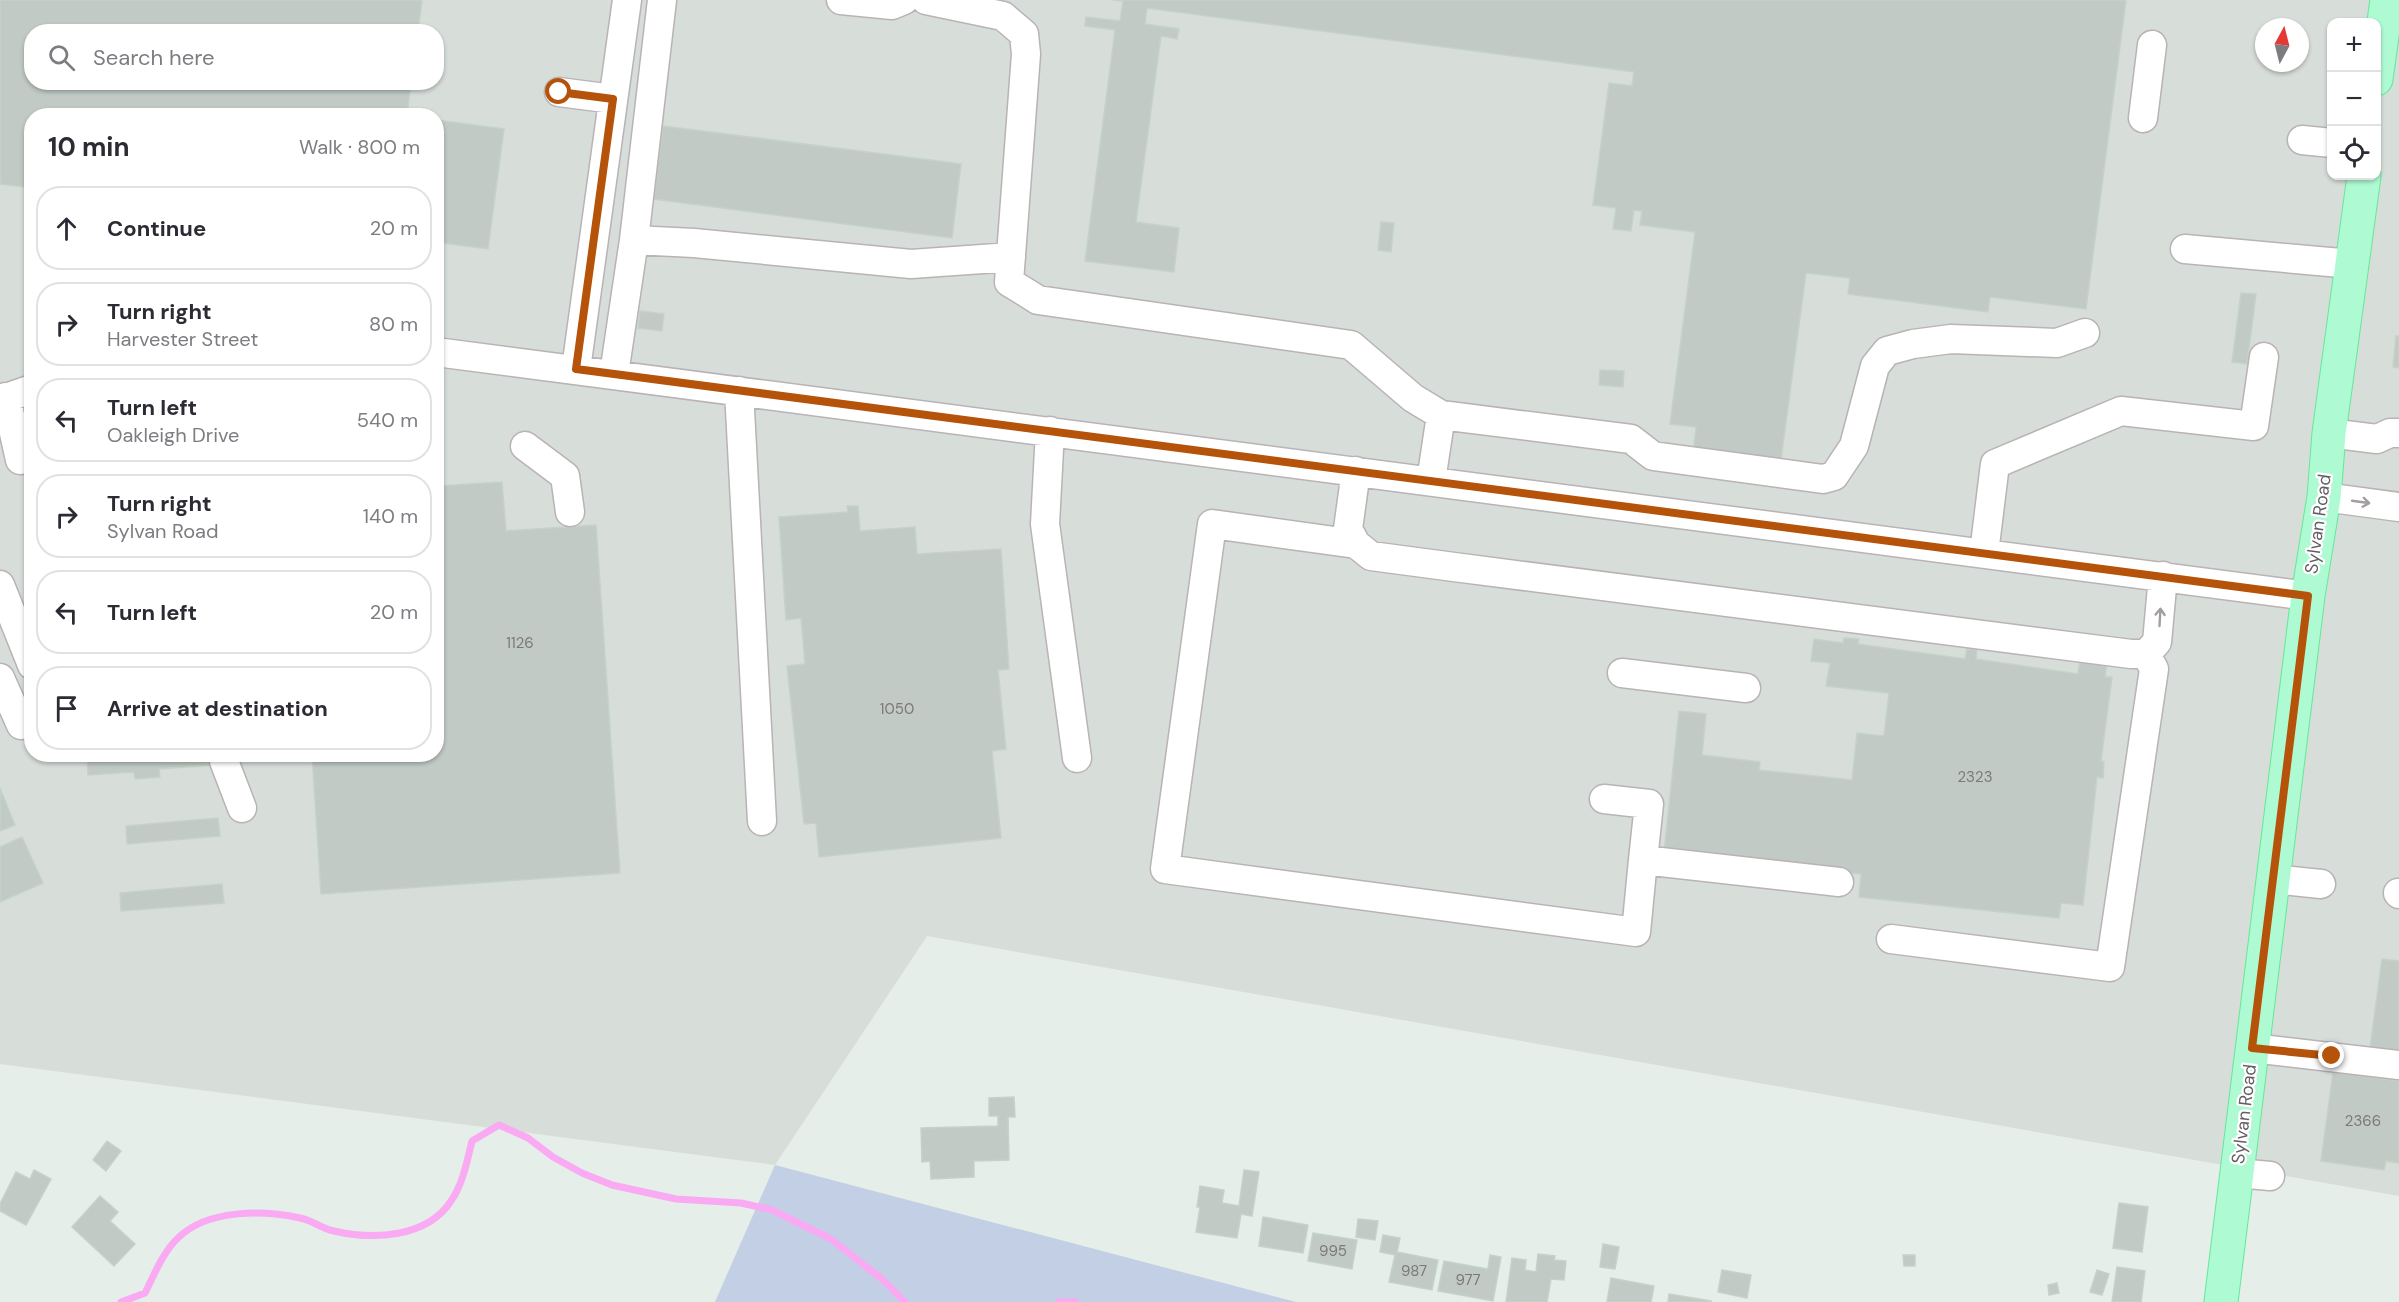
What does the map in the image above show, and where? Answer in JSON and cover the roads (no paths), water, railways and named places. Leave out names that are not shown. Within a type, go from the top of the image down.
[{"type":"main road","points":[[2377,72],[2387,0]]},
{"type":"main road","name":"Sylvan Road","points":[[2221,1302],[2308,596],[2324,497],[2329,433],[2363,180]]},
{"type":"street","points":[[576,369],[627,0]]},
{"type":"street","points":[[614,374],[634,240],[662,0]]},
{"type":"street","points":[[841,0],[892,5],[904,0]]},
{"type":"street","points":[[926,0],[1003,16],[1024,34],[1026,54],[1009,282],[1038,300],[1351,345],[1413,398],[1441,415],[1631,439],[1653,456],[1823,479],[1834,476],[1854,446],[1875,366],[1887,351],[1913,344],[1951,339],[2057,344],[2085,333]]},
{"type":"street","points":[[2144,118],[2152,45]]},
{"type":"street","points":[[559,92],[613,99]]},
{"type":"street","points":[[2302,140],[2327,143]]},
{"type":"street","points":[[634,240],[693,243],[911,264],[1011,257]]},
{"type":"street","points":[[2185,249],[2352,264]]},
{"type":"street","points":[[444,353],[2308,596]]},
{"type":"street","points":[[1984,553],[1995,464],[2121,411],[2254,426],[2264,357]]},
{"type":"street","points":[[739,391],[762,821]]},
{"type":"street","points":[[12,395],[21,460]]},
{"type":"street","points":[[1431,481],[1441,415]]},
{"type":"street","points":[[1050,431],[1045,524],[1077,758]]},
{"type":"street","points":[[2329,433],[2377,439],[2390,433],[2399,433]]},
{"type":"street","points":[[525,446],[565,476],[570,512]]},
{"type":"street","points":[[1356,471],[1348,529],[1356,544],[1371,556],[2131,654],[2146,654],[2157,642],[2163,576]]},
{"type":"street","points":[[2324,497],[2399,507]]},
{"type":"street","points":[[1356,544],[1212,524],[1165,869],[1636,932],[1649,804],[1604,799]]},
{"type":"street","points":[[0,585],[24,646]]},
{"type":"street","points":[[1892,939],[2110,967],[2154,669],[2146,654]]},
{"type":"street","points":[[1622,673],[1746,688]]},
{"type":"street","points":[[0,678],[21,725]]},
{"type":"street","points":[[224,762],[242,808]]},
{"type":"street","points":[[1643,860],[1839,882]]},
{"type":"street","points":[[2273,879],[2321,884]]},
{"type":"street","points":[[2252,1048],[2399,1065]]},
{"type":"street","points":[[2236,1173],[2270,1176]]},
{"type":"waterway","points":[[121,1302],[145,1293],[163,1257],[178,1238],[190,1228],[220,1217],[253,1213],[285,1215],[304,1219],[330,1230],[365,1235],[398,1233],[428,1223],[441,1213],[459,1187],[472,1141],[499,1125],[528,1138],[553,1157],[582,1173],[612,1185],[676,1199],[741,1203],[772,1210],[831,1239],[882,1279],[905,1302]]},
{"type":"waterway","points":[[1059,1302],[1075,1302]]}]
